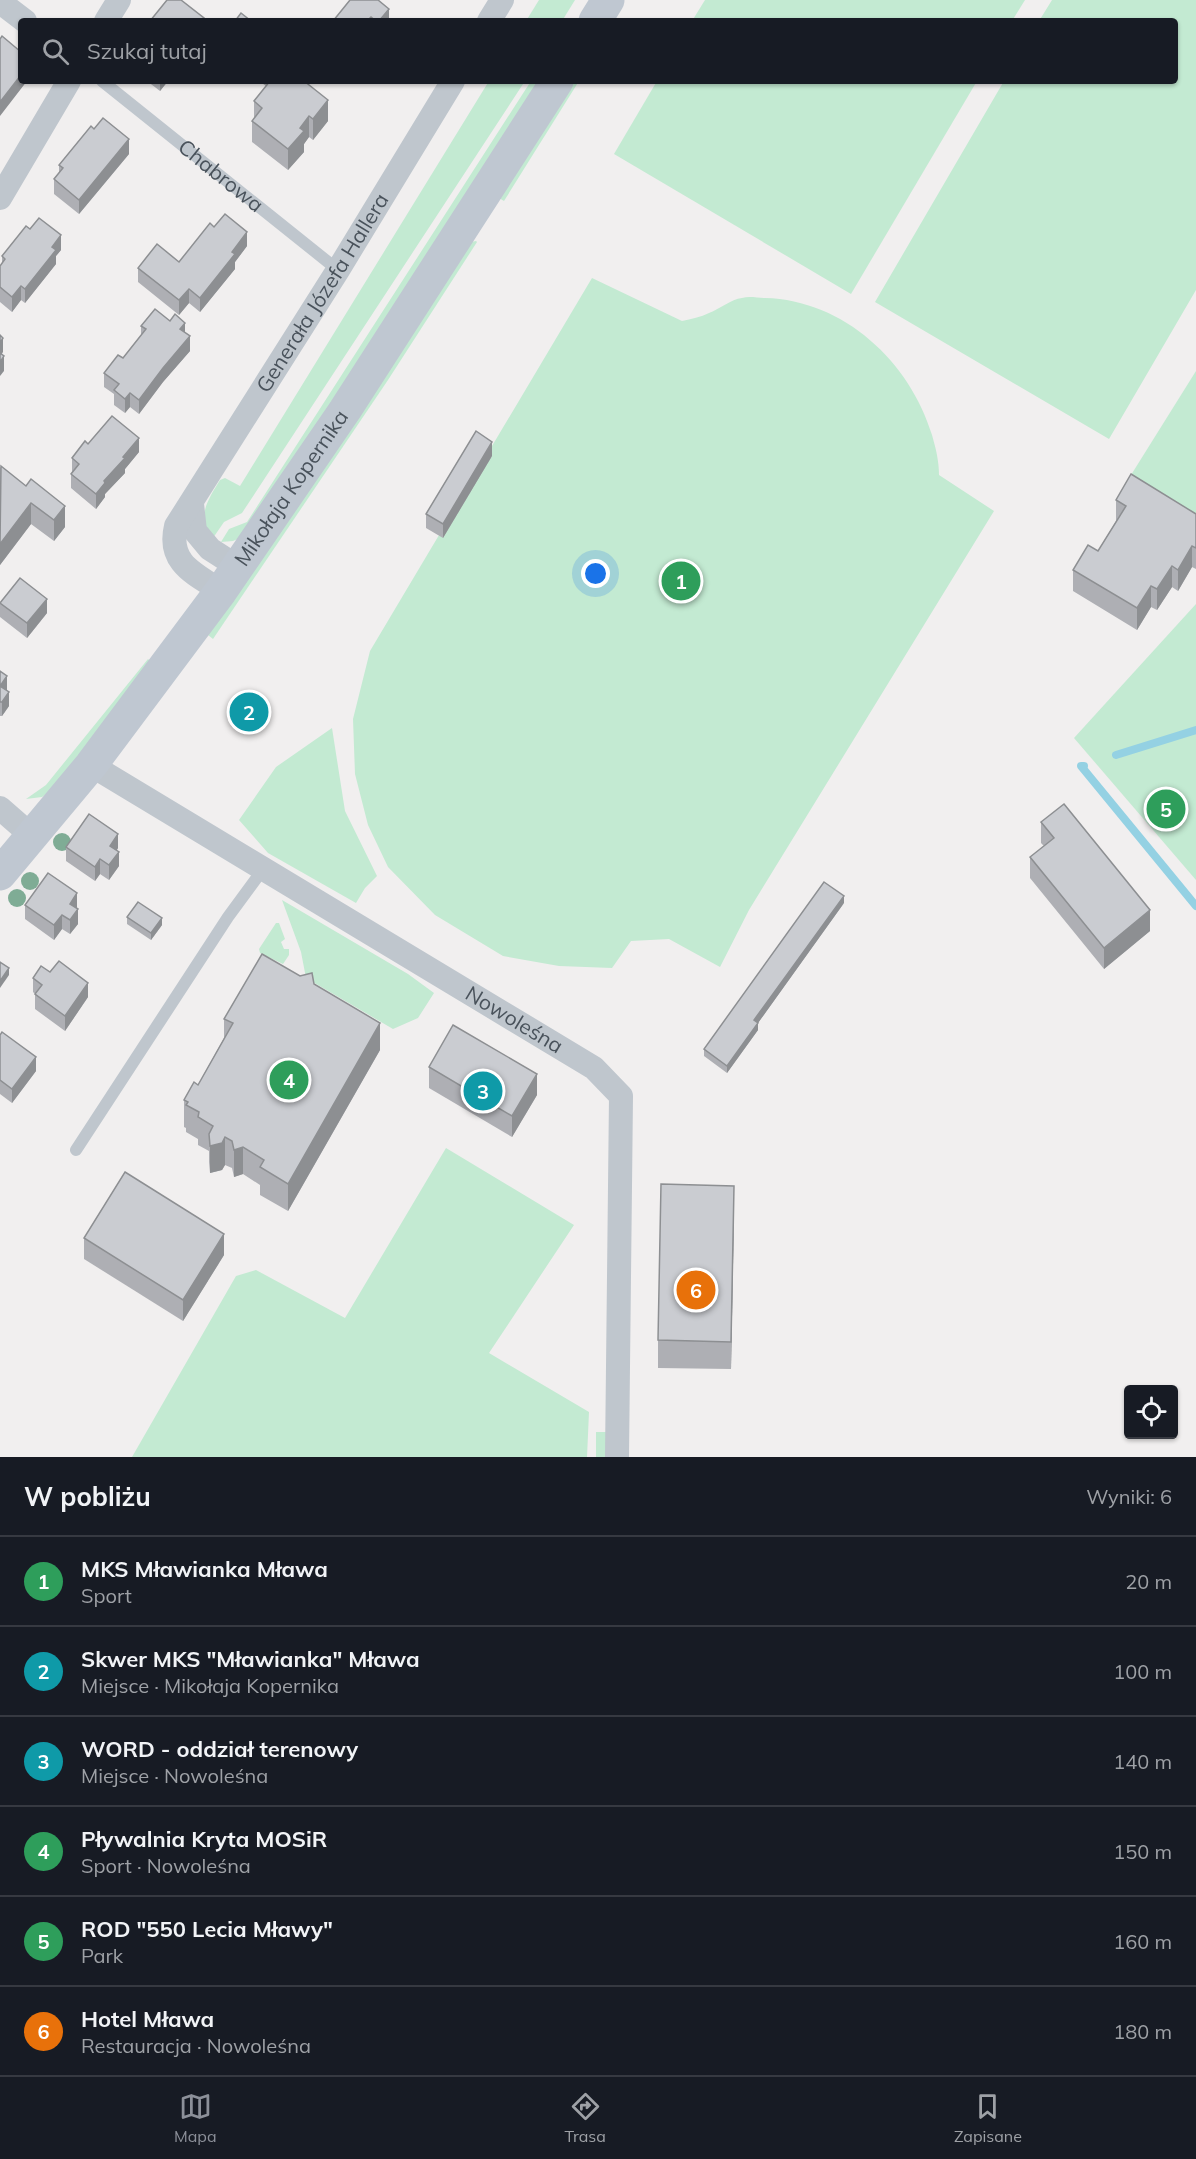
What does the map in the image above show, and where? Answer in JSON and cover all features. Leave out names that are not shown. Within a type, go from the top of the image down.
[{"type":"street","points":[[108,18],[119,0]]},
{"type":"street","points":[[491,18],[502,0]]},
{"type":"street","points":[[597,18],[608,0]]},
{"type":"street","points":[[0,2],[21,18]]},
{"type":"street","points":[[0,198],[67,84]]},
{"type":"street","name":"Generała Józefa Hallera","points":[[230,579],[193,572],[178,558],[174,537],[176,526],[338,270],[451,84]]},
{"type":"street","name":"Mikołaja Kopernika","points":[[0,874],[91,765],[230,579],[345,410],[555,84]]},
{"type":"street","name":"Nowoleśna","points":[[91,765],[594,1068],[621,1096],[617,1457]]},
{"type":"street","points":[[0,808],[32,836]]},
{"type":"lane","name":"Chabrowa","points":[[106,84],[338,270]]},
{"type":"lane","points":[[75,1150],[228,917],[264,868]]},
{"type":"green space","points":[[539,0],[575,0],[564,18],[528,18]]},
{"type":"green space","points":[[705,0],[1025,0],[1014,18],[694,18]]},
{"type":"green space","points":[[1052,0],[1196,0],[1196,290],[1109,439],[875,302],[1002,84],[1178,84],[1178,18],[1041,18]]},
{"type":"green space","points":[[487,84],[523,84],[242,513],[224,522],[213,538],[205,524],[204,516],[208,502],[220,480],[225,478],[240,486]]},
{"type":"green space","points":[[529,84],[538,84],[342,390],[240,538],[221,542],[229,529],[247,522]]},
{"type":"green space","points":[[572,84],[577,84],[504,201],[499,198]]},
{"type":"green space","points":[[655,84],[975,84],[851,294],[614,154]]},
{"type":"green space","points":[[476,241],[388,380],[213,639],[208,635],[471,242]]},
{"type":"green space","points":[[592,278],[682,321],[706,314],[734,300],[751,297],[794,301],[821,310],[847,323],[870,340],[908,383],[922,408],[932,435],[939,475],[994,511],[749,910],[720,967],[669,939],[631,941],[612,968],[559,966],[503,956],[435,915],[388,867],[368,825],[355,774],[353,719],[370,651]]},
{"type":"green space","points":[[1196,371],[1196,525],[1126,483]]},
{"type":"green space","points":[[1196,604],[1196,880],[1074,738]]},
{"type":"green space","points":[[148,659],[152,663],[53,789],[42,797],[26,799],[46,785]]},
{"type":"green space","points":[[332,728],[345,811],[377,876],[365,888],[356,903],[268,853],[239,820],[276,767]]},
{"type":"green space","points":[[282,900],[408,974],[434,993],[418,1018],[393,1029],[306,978],[301,952]]},
{"type":"green space","points":[[276,923],[279,923],[285,939],[281,942],[284,949],[289,949],[289,955],[283,964],[260,953],[259,949]]},
{"type":"green space","points":[[446,1148],[574,1225],[489,1353],[589,1412],[587,1457],[132,1457],[236,1276],[256,1270],[345,1318]]},
{"type":"green space","points":[[596,1432],[606,1432],[606,1457],[596,1457]]},
{"type":"building","points":[[167,0],[181,0],[204,18],[152,18]]},
{"type":"building","points":[[350,0],[378,0],[389,9],[382,18],[335,18]]},
{"type":"building","points":[[241,13],[247,18],[237,18]]},
{"type":"building","points":[[2,36],[18,49],[18,79],[0,102],[0,39]]},
{"type":"building","points":[[268,84],[308,84],[328,100],[313,119],[309,116],[300,128],[304,131],[288,149],[252,121],[262,108],[254,101]]},
{"type":"building","points":[[103,118],[129,139],[79,200],[54,179],[63,168],[59,165],[91,126],[94,129]]},
{"type":"building","points":[[225,214],[247,232],[232,252],[235,254],[200,298],[189,289],[179,300],[138,268],[157,244],[179,262],[210,223],[214,227]]},
{"type":"building","points":[[39,218],[61,235],[52,247],[56,250],[25,289],[21,286],[12,297],[0,287],[0,266],[5,259],[2,256],[26,226],[30,229]]},
{"type":"building","points":[[155,309],[170,321],[175,314],[185,323],[180,329],[190,336],[139,400],[130,393],[125,399],[114,390],[119,384],[104,373],[118,355],[123,358],[146,329],[141,326]]},
{"type":"building","points":[[112,416],[139,438],[96,494],[71,474],[79,464],[72,458],[85,441],[88,444]]},
{"type":"building","points":[[476,431],[492,442],[443,524],[426,514]]},
{"type":"building","points":[[1,466],[26,486],[31,479],[65,506],[54,520],[31,503],[0,544]]},
{"type":"building","points":[[1131,474],[1196,514],[1196,548],[1192,546],[1178,570],[1172,566],[1157,589],[1151,586],[1137,608],[1073,570],[1088,545],[1098,551],[1126,506],[1116,500]]},
{"type":"building","points":[[20,578],[47,599],[27,623],[0,603]]},
{"type":"building","points":[[0,671],[7,676],[0,686]]},
{"type":"building","points":[[0,686],[9,692],[2,702],[0,702]]},
{"type":"building","points":[[1064,804],[1150,910],[1104,948],[1030,857],[1054,838],[1041,822]]},
{"type":"building","points":[[89,814],[118,834],[110,846],[119,852],[109,865],[100,859],[95,867],[66,847]]},
{"type":"building","points":[[48,873],[77,893],[70,904],[78,909],[70,920],[62,915],[54,925],[25,905]]},
{"type":"building","points":[[824,882],[844,896],[754,1020],[758,1023],[727,1066],[704,1049]]},
{"type":"building","points":[[138,902],[162,918],[151,933],[127,917]]},
{"type":"building","points":[[262,954],[300,976],[312,973],[314,984],[380,1023],[288,1184],[260,1167],[264,1160],[243,1147],[234,1150],[232,1141],[225,1137],[222,1143],[210,1146],[209,1134],[213,1126],[198,1117],[199,1112],[186,1105],[188,1102],[184,1100],[194,1082],[198,1085],[233,1023],[224,1019]]},
{"type":"building","points":[[59,961],[88,983],[65,1016],[35,994],[42,985],[33,978],[41,966],[50,972]]},
{"type":"building","points":[[0,962],[9,968],[0,981]]},
{"type":"building","points":[[453,1025],[537,1074],[512,1116],[429,1067]]},
{"type":"building","points":[[2,1032],[36,1057],[12,1089],[0,1080],[0,1035]]},
{"type":"building","points":[[125,1172],[224,1234],[183,1300],[84,1238]]},
{"type":"building","points":[[661,1184],[734,1186],[731,1342],[658,1340]]},
{"type":"waterway","points":[[1116,755],[1196,730]]},
{"type":"waterway","points":[[1084,766],[1081,766],[1196,906]]},
{"type":"place","name":"MKS Mławianka Mława","points":[[681,581]]},
{"type":"place","name":"Skwer MKS \"Mławianka\" Mława","points":[[249,712]]},
{"type":"place","name":"ROD \"550 Lecia Mławy\"","points":[[1166,809]]},
{"type":"place","name":"Pływalnia Kryta MOSiR","points":[[289,1080]]},
{"type":"place","name":"WORD - oddział terenowy","points":[[483,1091]]},
{"type":"place","name":"Hotel Mława","points":[[696,1290]]}]
